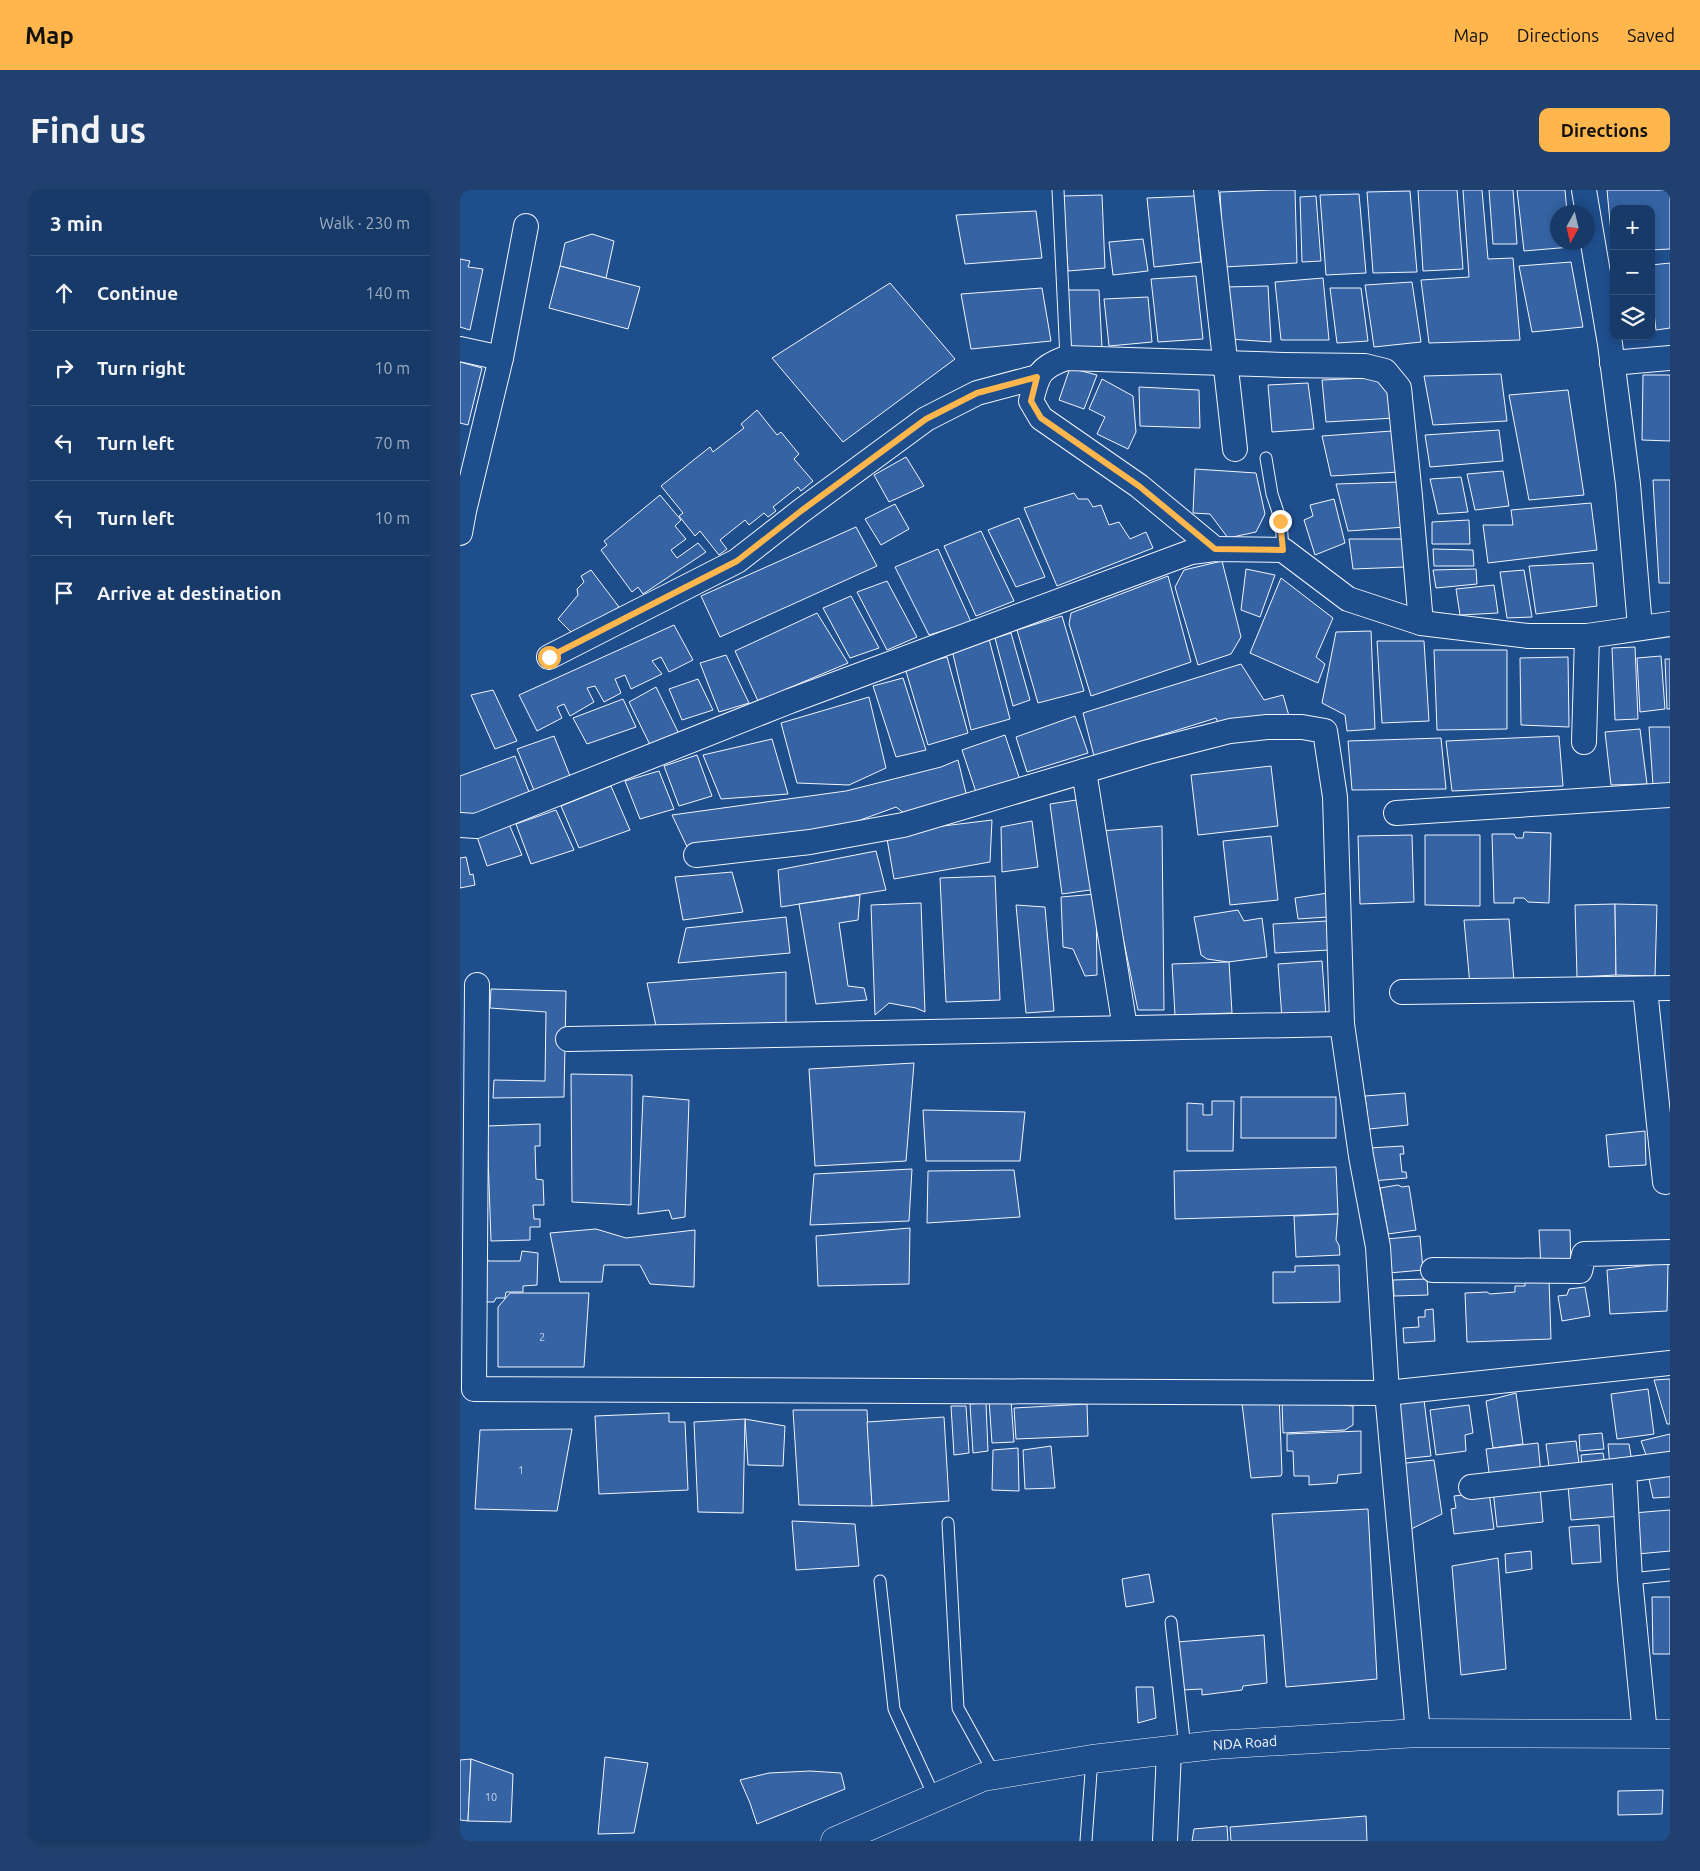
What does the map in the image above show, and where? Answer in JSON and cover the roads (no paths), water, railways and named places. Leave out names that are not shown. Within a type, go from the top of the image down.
[{"type":"main road","name":"NDA Road","points":[[835,1841],[862,1835],[935,1798],[984,1777],[1092,1759],[1214,1745],[1418,1733],[1657,1734]]},
{"type":"street","points":[[1206,190],[1235,449]]},
{"type":"street","points":[[1584,190],[1612,363],[1628,484],[1640,627]]},
{"type":"street","points":[[461,518],[501,358],[526,226]]},
{"type":"street","points":[[460,349],[501,358]]},
{"type":"street","points":[[1215,549],[1139,486],[1041,418],[1031,401],[1037,377],[1049,364],[1066,358],[1365,366],[1385,371],[1399,388],[1421,623]]},
{"type":"street","points":[[1612,363],[1670,358]]},
{"type":"street","points":[[549,657],[737,561],[801,511],[926,419],[977,393],[1037,377]]},
{"type":"street","points":[[460,825],[476,826],[790,701],[1191,552],[1215,549],[1283,550],[1348,599],[1421,623],[1528,636],[1587,636],[1670,624]]},
{"type":"street","points":[[1584,742],[1587,636]]},
{"type":"street","points":[[696,854],[810,842],[903,825],[1148,752],[1230,731],[1267,727],[1302,727],[1325,731],[1335,797],[1342,1024],[1361,1156],[1378,1247],[1387,1393],[1418,1733]]},
{"type":"street","points":[[1084,771],[1126,1028]]},
{"type":"street","points":[[1396,813],[1670,795]]},
{"type":"street","points":[[477,984],[474,1389],[1387,1393],[1670,1363]]},
{"type":"street","points":[[1402,992],[1670,988]]},
{"type":"street","points":[[1645,989],[1665,1182]]},
{"type":"street","points":[[568,1039],[1342,1024]]},
{"type":"street","points":[[1433,1270],[1580,1271],[1584,1254],[1670,1252]]},
{"type":"street","points":[[1471,1487],[1670,1464]]},
{"type":"street","points":[[1624,1470],[1630,1579],[1657,1734]]},
{"type":"street","points":[[1165,1841],[1177,1750]]},
{"type":"lane","points":[[1058,190],[1066,358]]},
{"type":"lane","points":[[1266,458],[1272,494],[1280,521],[1283,550]]},
{"type":"lane","points":[[948,1523],[958,1708],[995,1775]]},
{"type":"lane","points":[[1630,1579],[1670,1575]]},
{"type":"lane","points":[[880,1580],[894,1709],[935,1798]]},
{"type":"lane","points":[[1171,1622],[1177,1750]]},
{"type":"lane","points":[[1086,1841],[1092,1759]]}]
